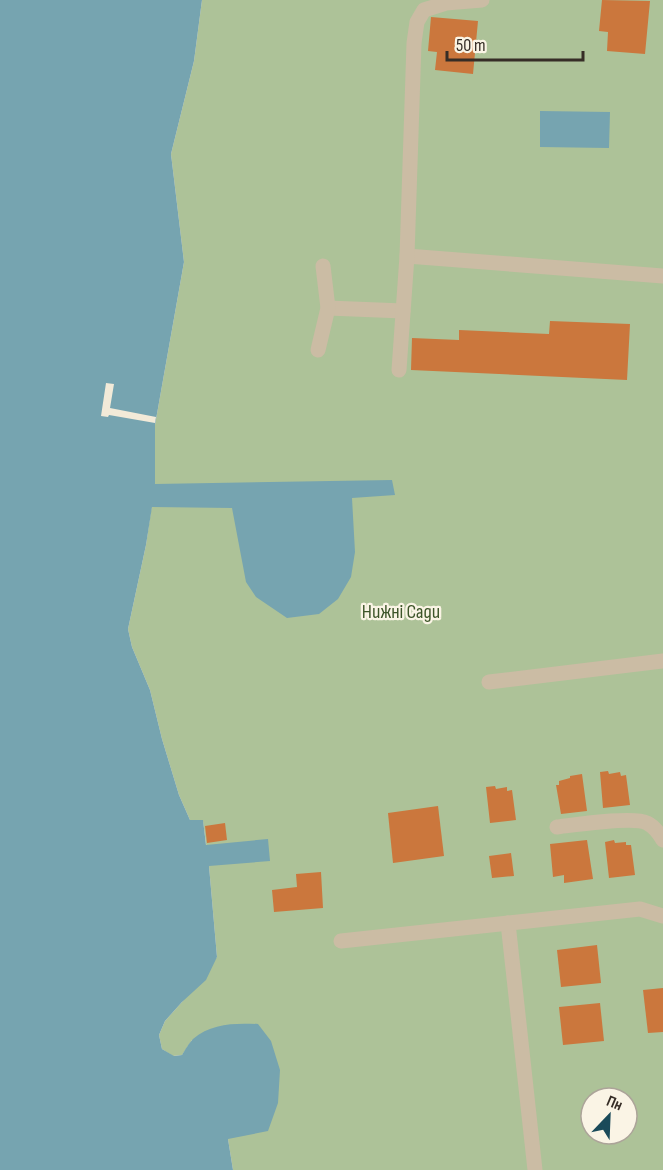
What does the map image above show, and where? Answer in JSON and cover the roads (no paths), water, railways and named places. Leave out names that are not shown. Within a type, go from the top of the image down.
[{"type":"street","points":[[399,370],[407,256],[414,43],[417,22],[424,10],[446,3],[482,0]]},
{"type":"street","points":[[407,256],[663,276]]},
{"type":"street","points":[[318,350],[328,308],[323,266]]},
{"type":"street","points":[[328,308],[403,311]]},
{"type":"street","points":[[489,682],[663,661]]},
{"type":"street","points":[[556,827],[632,820],[646,822],[658,831],[663,840]]},
{"type":"street","points":[[341,941],[640,909],[663,916]]},
{"type":"street","points":[[508,923],[535,1170]]},
{"type":"water","points":[[0,0],[202,0],[194,61],[171,154],[184,262],[155,425],[155,484],[392,480],[395,495],[352,498],[355,552],[351,577],[338,599],[319,614],[287,618],[256,597],[246,582],[232,508],[152,507],[128,629],[132,647],[150,690],[179,795],[190,820],[203,820],[206,845],[268,839],[270,861],[209,866],[217,957],[206,980],[165,1021],[159,1035],[162,1049],[174,1056],[182,1055],[200,1034],[224,1025],[258,1024],[271,1041],[280,1070],[278,1103],[268,1131],[228,1139],[233,1170],[0,1170]]},
{"type":"water","points":[[540,111],[610,112],[609,148],[540,147]]},
{"type":"park label","name":"Нижні Сади","points":[[401,612]]}]
